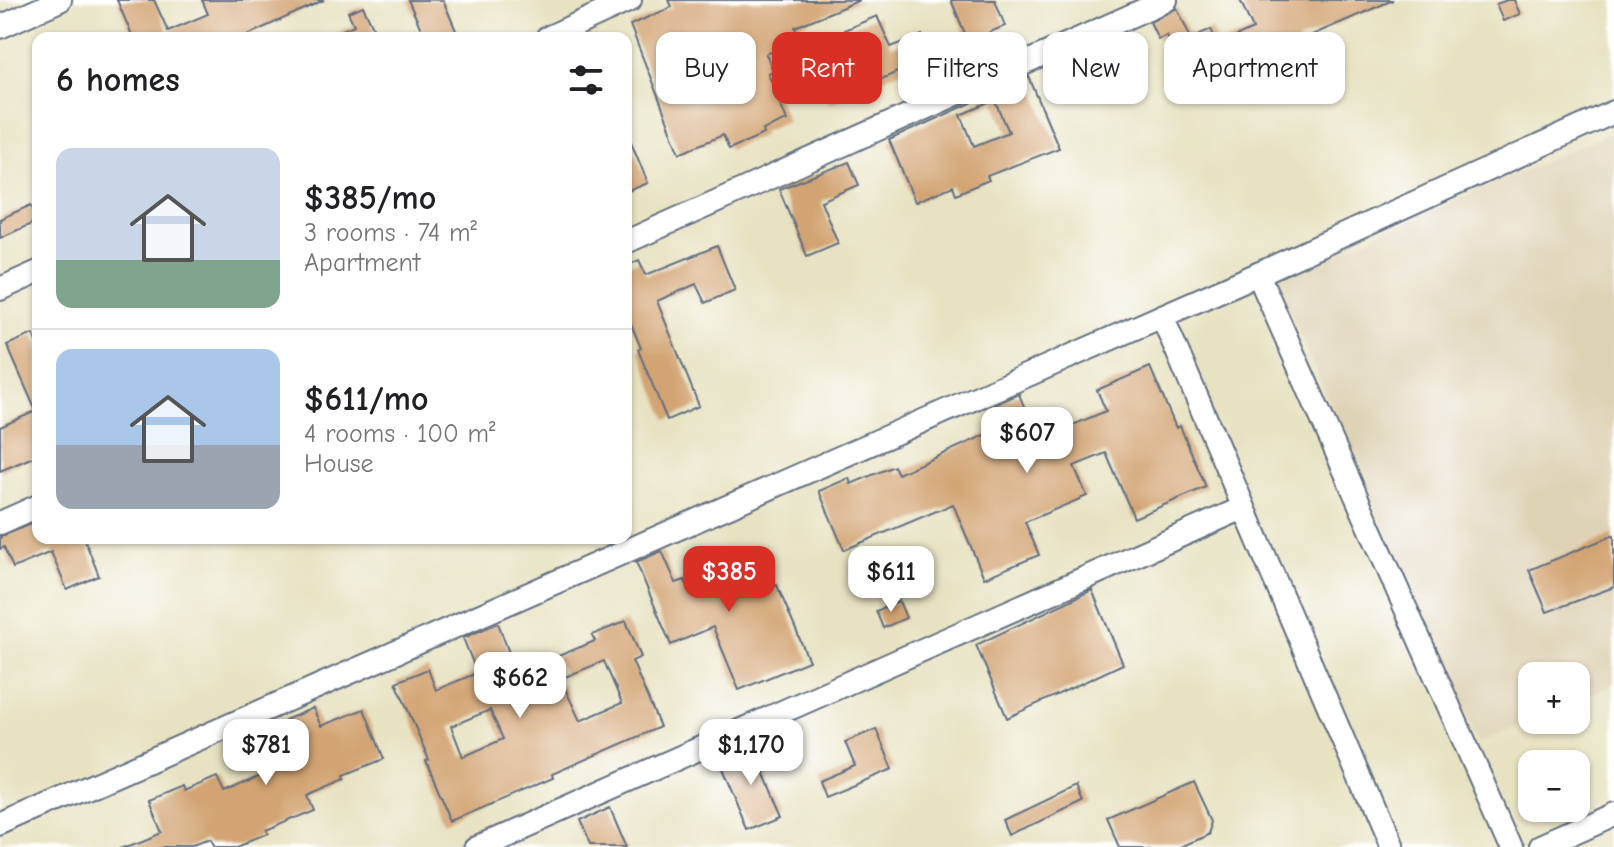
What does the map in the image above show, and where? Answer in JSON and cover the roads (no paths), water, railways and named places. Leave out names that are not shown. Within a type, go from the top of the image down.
[{"type":"street","points":[[0,27],[60,0]]},
{"type":"street","points":[[560,32],[630,0]]},
{"type":"street","points":[[632,239],[1166,0]]},
{"type":"street","points":[[0,826],[1258,274],[1614,112]]},
{"type":"street","points":[[1258,274],[1511,847]]},
{"type":"street","points":[[0,289],[32,275]]},
{"type":"street","points":[[1162,316],[1389,847]]},
{"type":"street","points":[[477,847],[1243,508]]},
{"type":"street","points":[[0,523],[32,509]]},
{"type":"street","points":[[1540,847],[1614,814]]}]
